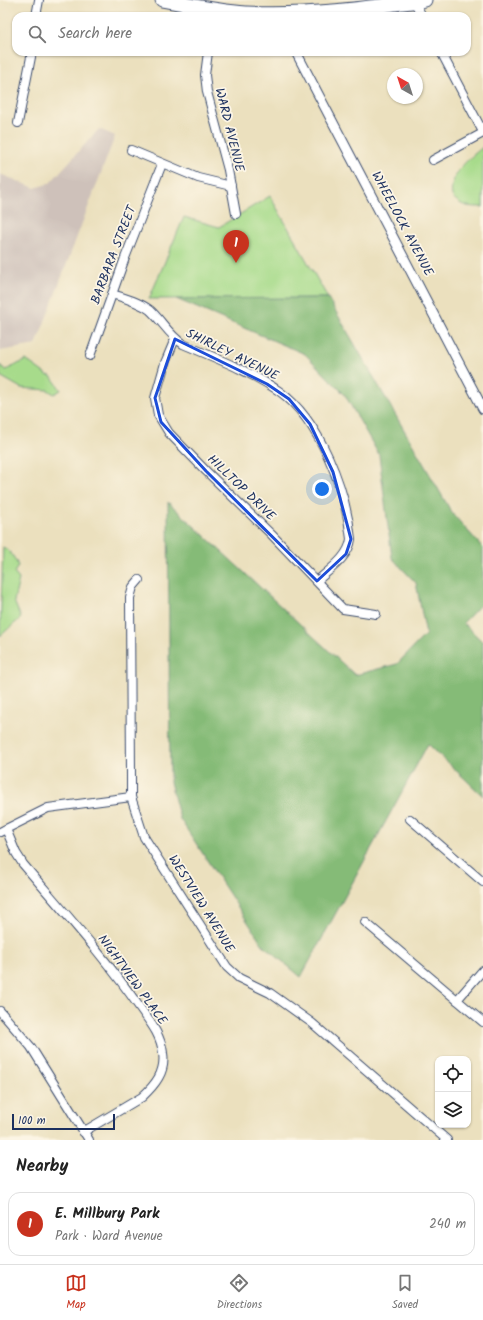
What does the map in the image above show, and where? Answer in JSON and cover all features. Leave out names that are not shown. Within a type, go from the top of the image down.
[{"type":"highway","points":[[167,1],[217,12]]},
{"type":"highway","points":[[309,12],[420,1]]},
{"type":"street","points":[[36,12],[38,0]]},
{"type":"street","points":[[420,1],[421,12]]},
{"type":"street","points":[[18,123],[31,56]]},
{"type":"street","name":"WARD AVENUE","points":[[207,56],[205,75],[207,92],[223,149],[236,214]]},
{"type":"street","name":"WHEELOCK AVENUE","points":[[298,56],[483,409]]},
{"type":"street","points":[[434,160],[483,132],[443,56]]},
{"type":"street","points":[[131,150],[198,178],[231,186]]},
{"type":"street","name":"BARBARA STREET","points":[[90,356],[162,164]]},
{"type":"street","name":"SHIRLEY AVENUE","points":[[112,294],[131,300],[150,311],[175,339],[183,344],[252,375],[280,392],[297,408],[318,437],[342,496],[351,539],[346,554],[317,581]]},
{"type":"street","name":"HILLTOP DRIVE","points":[[175,339],[156,391],[155,404],[162,422],[169,433],[271,534],[343,609],[376,614]]},
{"type":"street","name":"WESTVIEW AVENUE","points":[[139,580],[133,588],[130,598],[131,797],[144,837],[227,967],[239,978],[270,992],[312,1023],[447,1140]]},
{"type":"street","points":[[3,830],[48,808],[131,797]]},
{"type":"street","points":[[410,819],[483,882]]},
{"type":"street","name":"NIGHTVIEW PLACE","points":[[3,830],[23,864],[105,960],[129,992],[161,1040],[164,1065],[152,1087],[142,1097],[83,1132]]},
{"type":"street","points":[[365,922],[483,1022]]},
{"type":"street","points":[[457,1000],[483,970]]},
{"type":"street","points":[[0,1011],[31,1047],[89,1140]]},
{"type":"highlighted area","points":[[175,339],[267,384],[289,399],[310,424],[333,472],[351,539],[346,554],[317,581],[206,471],[161,422],[155,398]]},
{"type":"shaded area","points":[[99,129],[115,136],[36,345],[0,351],[0,174],[35,188],[50,183]]},
{"type":"green space","points":[[483,147],[483,207],[466,206],[455,200],[452,196],[453,181],[456,174],[466,162]]},
{"type":"green space","points":[[270,196],[328,298],[149,299],[184,217],[219,227]]},
{"type":"green space","points":[[328,298],[452,513],[483,548],[483,602],[463,623],[483,642],[483,796],[428,744],[301,977],[263,945],[180,819],[170,782],[168,502],[355,675],[397,664],[426,634],[416,583],[392,558],[379,455],[345,395],[305,354],[176,299]]},
{"type":"green space","points":[[26,360],[47,375],[51,376],[61,390],[54,394],[48,390],[21,388],[0,376],[0,365],[6,370]]},
{"type":"green space","points":[[3,547],[8,550],[16,560],[18,566],[14,573],[19,579],[14,601],[21,618],[0,636]]},
{"type":"place","name":"E. Millbury Park","points":[[236,263]]}]
